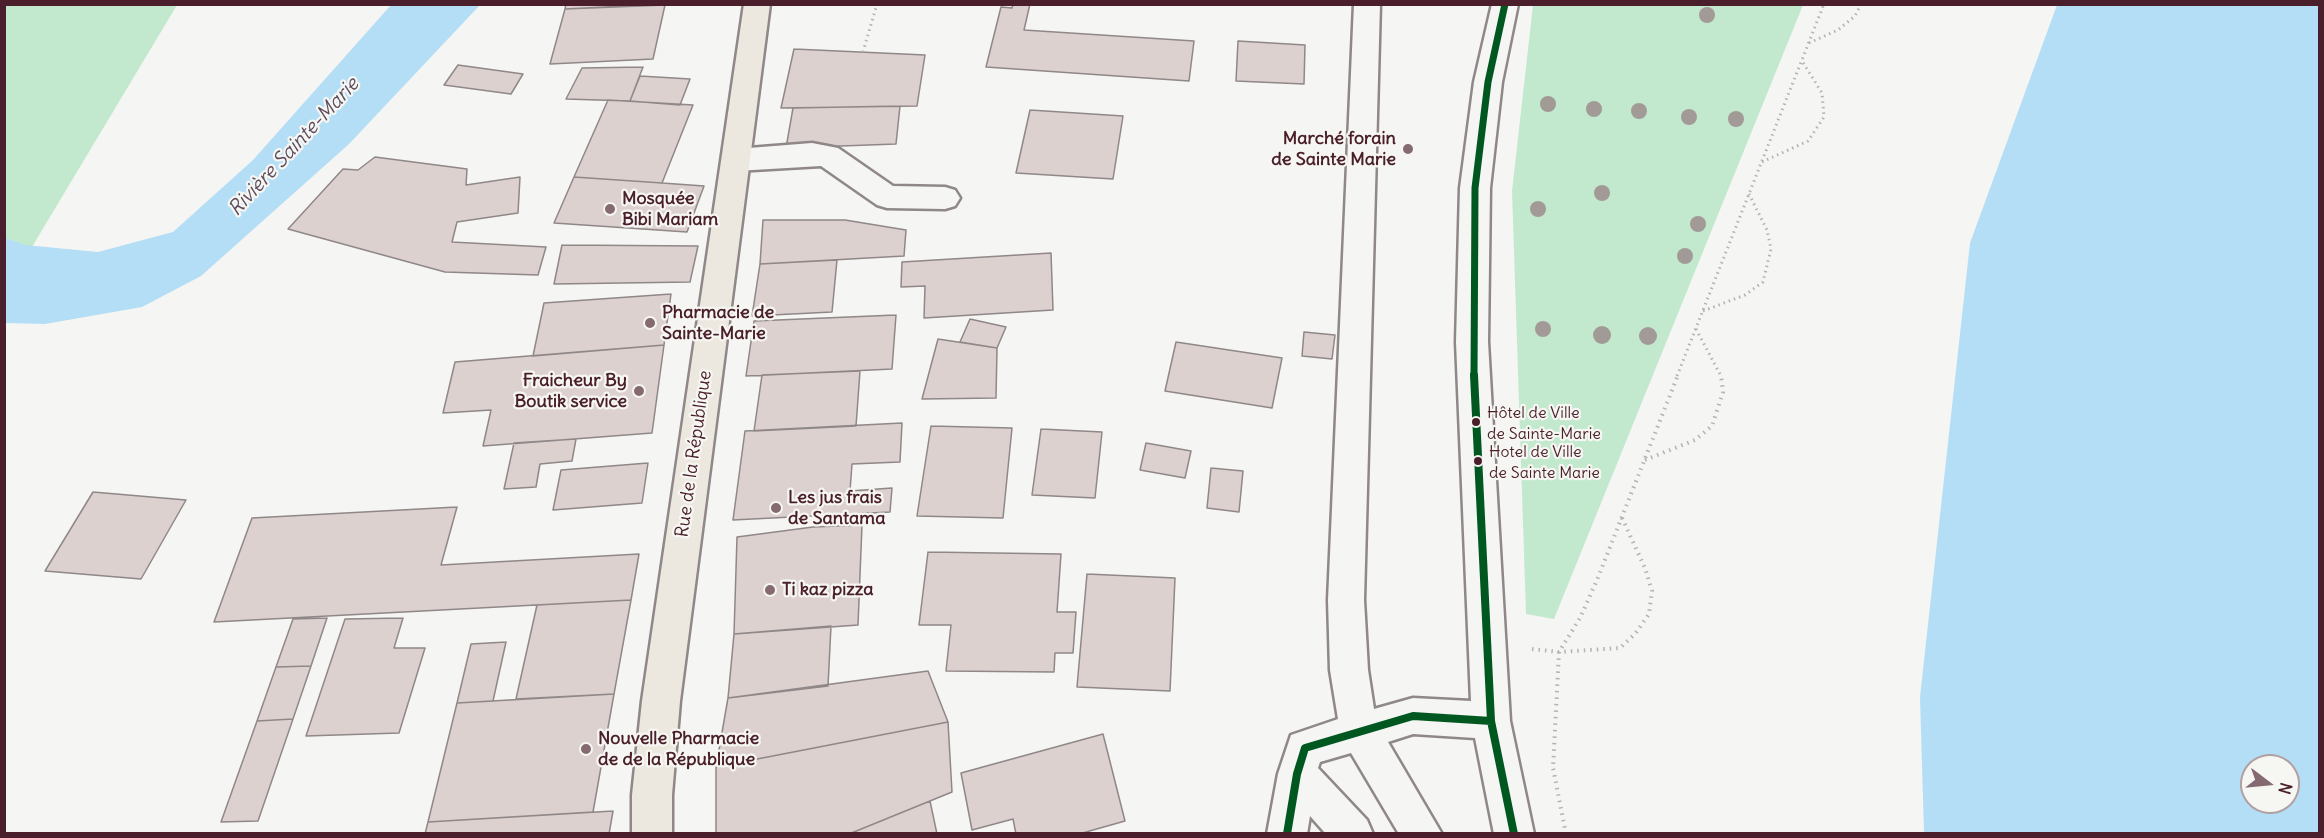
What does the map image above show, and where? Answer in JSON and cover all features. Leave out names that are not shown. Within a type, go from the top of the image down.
[{"type":"main road","name":"Rue de la République","points":[[652,834],[652,795],[662,690],[757,4]]},
{"type":"street","points":[[1367,4],[1346,600],[1349,670],[1359,731],[1422,834]]},
{"type":"street","points":[[1505,4],[1488,82],[1475,188],[1473,294],[1477,466],[1491,721],[1514,834]]},
{"type":"street","points":[[736,160],[812,154],[828,156],[887,197],[945,198]]},
{"type":"street","points":[[1287,834],[1297,774],[1305,748],[1413,716],[1491,721]]},
{"type":"street","points":[[1297,774],[1353,834]]},
{"type":"path","points":[[863,52],[877,4]]},
{"type":"path","points":[[1566,834],[1553,768],[1559,652],[1580,618],[1824,4]]},
{"type":"path","points":[[1809,43],[1839,30],[1855,16],[1861,4]]},
{"type":"path","points":[[1762,162],[1808,141],[1824,117],[1825,106],[1822,93],[1802,61]]},
{"type":"path","points":[[1703,311],[1745,295],[1763,282],[1769,266],[1771,249],[1767,230],[1749,194]]},
{"type":"path","points":[[1644,460],[1695,440],[1712,426],[1723,392],[1721,375],[1696,329]]},
{"type":"path","points":[[1559,652],[1620,648],[1635,634],[1649,614],[1652,591],[1645,568],[1621,517]]},
{"type":"green space","points":[[5,5],[177,5],[5,292]]},
{"type":"green space","points":[[1533,5],[1803,5],[1554,619],[1526,614],[1512,191]]},
{"type":"water","name":"Rivière Sainte-Marie","points":[[391,5],[480,5],[349,144],[201,276],[142,307],[45,324],[5,323],[5,238],[25,245],[98,252],[173,232],[253,160]]},
{"type":"water","points":[[2057,5],[2319,5],[2319,833],[1924,833],[1920,697],[1970,243]]},
{"type":"building","points":[[566,4],[665,4],[565,9]]},
{"type":"building","points":[[1013,4],[1030,4],[1024,30],[1194,41],[1189,81],[986,67],[1001,7],[1012,8]]},
{"type":"building","points":[[665,5],[653,59],[550,64],[565,9]]},
{"type":"building","points":[[1238,41],[1305,45],[1304,84],[1236,81]]},
{"type":"building","points":[[794,49],[925,55],[917,106],[781,108]]},
{"type":"building","points":[[458,65],[523,74],[511,94],[444,85]]},
{"type":"building","points":[[643,67],[630,101],[566,99],[582,68]]},
{"type":"building","points":[[640,76],[690,79],[680,105],[630,101]]},
{"type":"building","points":[[608,100],[693,105],[662,183],[574,177]]},
{"type":"building","points":[[900,106],[896,144],[786,148],[793,108]]},
{"type":"building","points":[[1030,110],[1123,116],[1113,179],[1016,173]]},
{"type":"building","points":[[375,157],[467,169],[466,185],[520,177],[518,213],[457,222],[452,242],[546,247],[538,275],[445,272],[288,229],[343,169],[358,170]]},
{"type":"building","points":[[574,177],[704,186],[687,232],[554,223]]},
{"type":"building","points":[[763,220],[845,220],[906,230],[904,256],[760,264]]},
{"type":"building","points":[[562,245],[698,246],[690,282],[554,284]]},
{"type":"building","points":[[1051,253],[1053,310],[924,318],[925,286],[901,287],[902,262]]},
{"type":"building","points":[[837,260],[832,312],[752,316],[760,264]]},
{"type":"building","points":[[671,294],[664,345],[533,356],[544,303]]},
{"type":"building","points":[[896,315],[892,369],[746,376],[754,321]]},
{"type":"building","points":[[970,319],[1006,327],[997,348],[960,342]]},
{"type":"building","points":[[1304,332],[1335,335],[1332,359],[1302,356]]},
{"type":"building","points":[[938,339],[997,348],[996,398],[922,399]]},
{"type":"building","points":[[1176,342],[1282,358],[1272,408],[1165,391]]},
{"type":"building","points":[[664,345],[652,433],[483,446],[491,410],[443,413],[455,362]]},
{"type":"building","points":[[860,371],[856,426],[754,431],[762,375]]},
{"type":"building","points":[[902,423],[900,462],[852,464],[850,491],[892,488],[890,512],[733,520],[745,431]]},
{"type":"building","points":[[931,426],[1012,428],[1003,518],[917,516]]},
{"type":"building","points":[[1041,429],[1102,432],[1095,498],[1032,495]]},
{"type":"building","points":[[576,439],[572,461],[540,464],[536,487],[504,489],[514,443]]},
{"type":"building","points":[[1146,443],[1191,451],[1185,478],[1140,470]]},
{"type":"building","points":[[648,463],[642,503],[553,510],[561,470]]},
{"type":"building","points":[[1211,468],[1243,471],[1239,512],[1207,508]]},
{"type":"building","points":[[93,492],[186,500],[141,579],[45,571]]},
{"type":"building","points":[[457,507],[441,565],[639,554],[631,600],[214,622],[252,518]]},
{"type":"building","points":[[862,525],[858,625],[734,634],[737,537],[813,527]]},
{"type":"building","points":[[928,552],[1061,554],[1057,612],[1076,612],[1073,653],[1055,653],[1054,672],[946,671],[951,625],[919,625]]},
{"type":"building","points":[[1087,574],[1175,578],[1170,691],[1077,687]]},
{"type":"building","points":[[631,600],[614,694],[516,699],[537,605]]},
{"type":"building","points":[[327,618],[311,666],[276,667],[293,619]]},
{"type":"building","points":[[403,618],[394,648],[425,648],[399,733],[306,736],[345,619]]},
{"type":"building","points":[[831,626],[828,686],[728,698],[734,634]]},
{"type":"building","points":[[506,642],[493,701],[457,703],[471,644]]},
{"type":"building","points":[[311,666],[293,719],[257,721],[276,667]]},
{"type":"building","points":[[928,671],[948,722],[716,767],[728,698]]},
{"type":"building","points":[[614,694],[593,812],[428,822],[457,703]]},
{"type":"building","points":[[293,719],[258,821],[221,822],[257,721]]},
{"type":"building","points":[[948,722],[952,792],[849,834],[716,834],[716,767]]},
{"type":"building","points":[[1103,734],[1125,821],[1079,834],[1016,834],[1013,819],[972,830],[961,773]]},
{"type":"building","points":[[930,801],[937,834],[849,834]]},
{"type":"building","points":[[613,811],[609,834],[425,834],[428,822]]},
{"type":"transit line","points":[[1505,4],[1488,82],[1475,188],[1472,342],[1491,721],[1514,834]]},
{"type":"transit line","points":[[1287,834],[1297,774],[1305,748],[1413,716],[1491,721]]},
{"type":"place","name":"Marché forain de Sainte Marie","points":[[1408,149]]},
{"type":"place","name":"Mosquée Bibi Mariam","points":[[610,209]]},
{"type":"place","name":"Pharmacie de Sainte-Marie","points":[[650,323]]},
{"type":"place","name":"Fraicheur By Boutik service","points":[[639,391]]},
{"type":"place","name":"Hôtel de Ville de Sainte-Marie","points":[[1476,422]]},
{"type":"place","name":"Hotel de Ville de Sainte Marie","points":[[1478,461]]},
{"type":"place","name":"Les jus frais de Santama","points":[[776,508]]},
{"type":"place","name":"Ti kaz pizza","points":[[770,590]]},
{"type":"place","name":"Nouvelle Pharmacie de de la République","points":[[586,749]]}]
